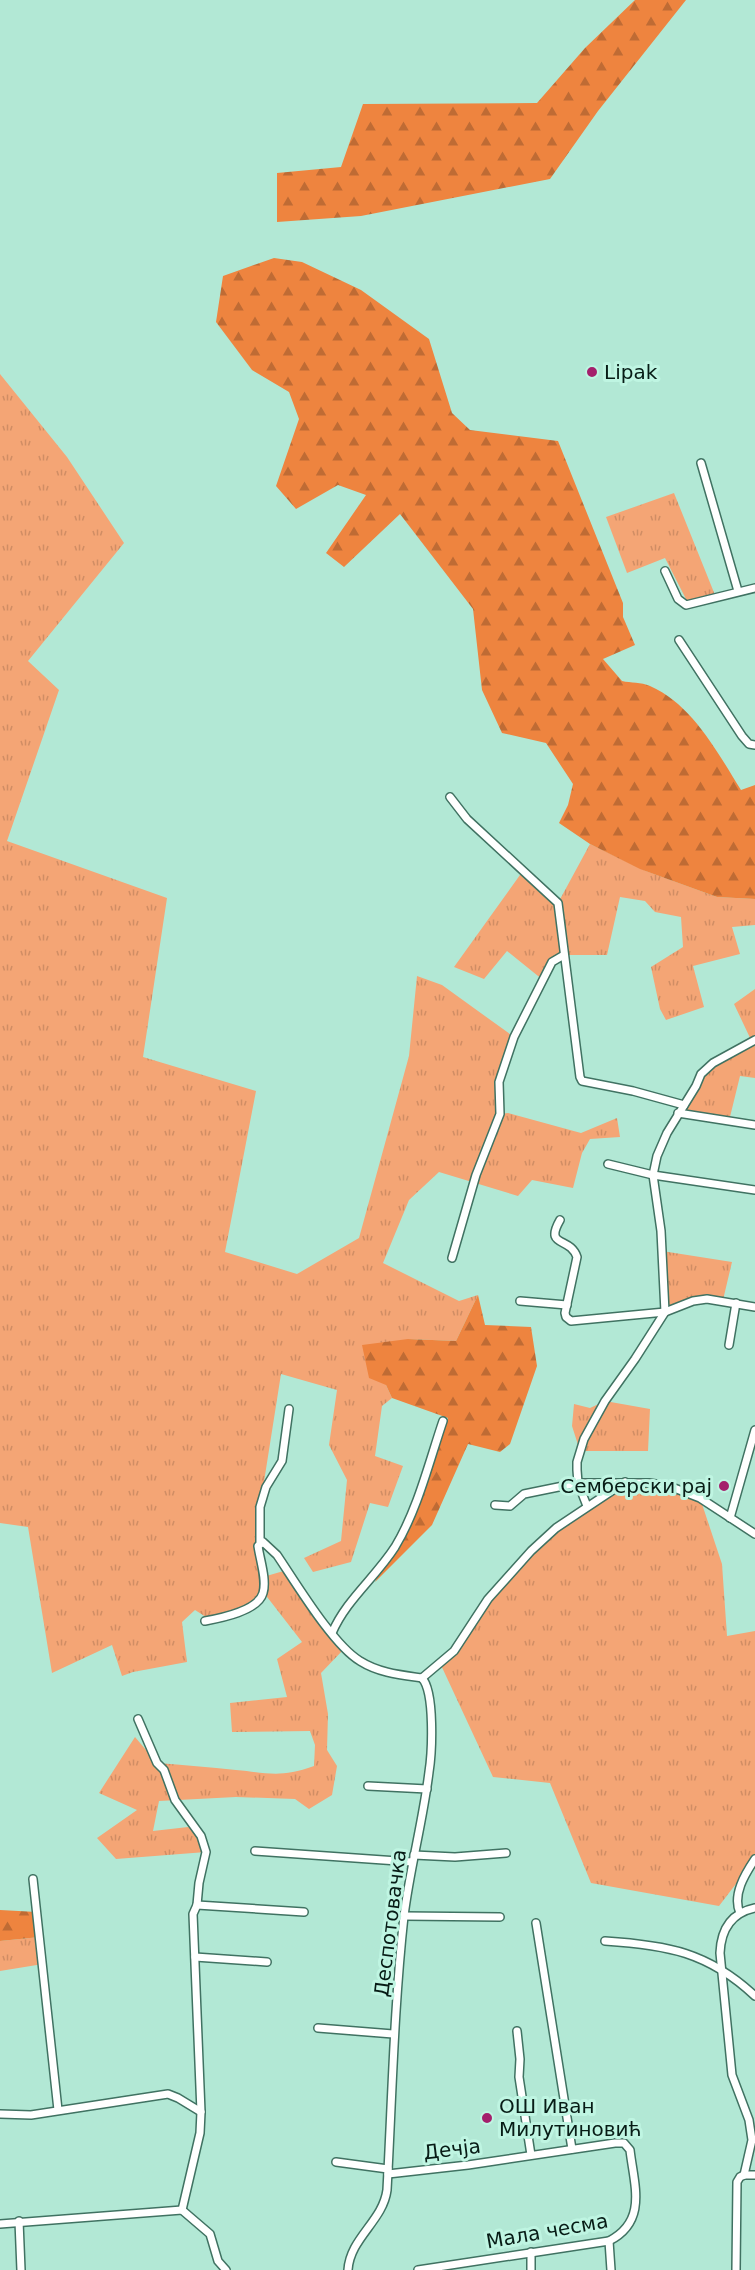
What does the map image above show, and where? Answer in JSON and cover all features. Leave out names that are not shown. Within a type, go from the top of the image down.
[{"type":"street","points":[[701,463],[738,591]]},
{"type":"street","points":[[665,571],[678,599],[683,604],[755,588]]},
{"type":"street","points":[[679,640],[742,736],[749,744],[755,745]]},
{"type":"street","points":[[450,797],[467,819],[558,903],[582,1081],[633,1091],[684,1105]]},
{"type":"street","points":[[452,1258],[476,1175],[500,1114],[499,1082],[514,1037],[552,962],[564,955]]},
{"type":"street","points":[[587,1506],[578,1483],[577,1462],[584,1439],[605,1401],[665,1312],[661,1231],[652,1174],[661,1149],[678,1113],[696,1086],[700,1074],[713,1063],[755,1040]]},
{"type":"street","points":[[678,1113],[755,1125]]},
{"type":"street","points":[[608,1164],[652,1174],[755,1190]]},
{"type":"street","points":[[560,1220],[554,1230],[554,1236],[558,1241],[571,1247],[577,1257],[566,1317],[576,1322],[665,1312],[693,1301],[707,1299],[755,1306]]},
{"type":"street","points":[[520,1301],[567,1305]]},
{"type":"street","points":[[729,1345],[736,1303]]},
{"type":"street","points":[[205,1621],[230,1616],[258,1601],[264,1593],[258,1546],[260,1507],[266,1487],[282,1461],[289,1409]]},
{"type":"street","points":[[332,1633],[340,1616],[375,1574],[403,1532],[443,1421]]},
{"type":"street","points":[[730,1518],[755,1430]]},
{"type":"street","points":[[260,1542],[265,1543],[277,1555],[344,1649],[369,1666],[401,1676],[423,1678],[454,1651],[488,1599],[531,1551],[556,1528],[625,1482]]},
{"type":"street","points":[[495,1505],[510,1506],[524,1494],[578,1483],[649,1483],[669,1486],[700,1498],[755,1534]]},
{"type":"street","name":"Деспотовачка","points":[[348,2270],[352,2253],[385,2205],[393,2034],[404,1916],[427,1789],[432,1733],[426,1683],[423,1678]]},
{"type":"street","points":[[138,1719],[157,1763],[164,1770],[175,1800],[201,1836],[206,1852],[197,1905],[193,1914],[199,2018],[200,2133],[182,2210]]},
{"type":"street","points":[[368,1786],[427,1789]]},
{"type":"street","points":[[255,1851],[413,1858],[506,1853]]},
{"type":"street","points":[[740,1913],[737,1907],[738,1895],[755,1859]]},
{"type":"street","points":[[33,1879],[58,2110]]},
{"type":"street","points":[[197,1905],[304,1912]]},
{"type":"street","points":[[744,2175],[752,2134],[732,2075],[720,1968],[722,1936],[728,1923],[740,1913],[755,1908]]},
{"type":"street","points":[[404,1916],[500,1917]]},
{"type":"street","points":[[536,1923],[572,2149]]},
{"type":"street","points":[[605,1941],[659,1946],[705,1960],[720,1968],[755,1996]]},
{"type":"street","points":[[195,1957],[267,1962]]},
{"type":"street","points":[[318,2028],[393,2034]]},
{"type":"street","points":[[518,2031],[519,2077],[531,2155]]},
{"type":"street","points":[[0,2114],[31,2115],[168,2094],[201,2112]]},
{"type":"street","name":"Дечја","points":[[336,2163],[388,2171],[615,2143],[626,2144]]},
{"type":"street","name":"Мала чесма","points":[[418,2270],[609,2241],[624,2231],[632,2221],[635,2212],[630,2150],[626,2144]]},
{"type":"street","points":[[736,2270],[737,2182],[740,2176],[755,2175]]},
{"type":"street","points":[[0,2224],[182,2210],[210,2234],[218,2261],[226,2270]]},
{"type":"street","points":[[20,2221],[21,2270]]},
{"type":"street","points":[[609,2241],[610,2270]]},
{"type":"street","points":[[531,2252],[531,2270]]},
{"type":"green space","points":[[635,0],[686,0],[598,111],[550,179],[361,216],[277,222],[277,173],[341,167],[363,104],[537,103],[585,48]]},
{"type":"green space","points":[[274,258],[302,262],[361,290],[429,339],[452,413],[470,430],[558,441],[623,603],[623,617],[635,645],[603,659],[622,681],[650,686],[679,705],[703,731],[741,790],[755,785],[755,899],[717,897],[640,869],[590,844],[559,823],[568,805],[573,784],[546,743],[502,733],[482,690],[473,609],[400,514],[344,567],[326,553],[366,495],[338,485],[296,509],[276,486],[299,419],[289,392],[252,370],[216,322],[223,276]]},
{"type":"green space","points":[[0,374],[67,457],[124,543],[28,661],[59,690],[7,841],[167,898],[143,1057],[256,1091],[225,1252],[297,1274],[359,1238],[409,1056],[417,976],[442,985],[514,1037],[499,1082],[500,1114],[508,1113],[581,1133],[617,1118],[620,1137],[590,1139],[582,1153],[573,1188],[532,1180],[518,1196],[439,1172],[409,1200],[383,1263],[459,1301],[478,1295],[456,1341],[408,1339],[386,1385],[392,1398],[382,1406],[375,1456],[403,1466],[388,1507],[370,1503],[351,1562],[313,1572],[304,1558],[341,1541],[347,1480],[329,1445],[337,1390],[281,1374],[260,1507],[263,1577],[287,1570],[344,1649],[321,1673],[328,1714],[327,1750],[337,1766],[332,1795],[309,1809],[295,1799],[236,1797],[159,1801],[153,1831],[188,1827],[201,1836],[206,1852],[116,1859],[97,1838],[137,1810],[99,1793],[135,1737],[157,1763],[275,1774],[314,1766],[315,1745],[310,1731],[232,1732],[230,1703],[287,1697],[277,1659],[302,1642],[264,1593],[252,1606],[206,1617],[195,1610],[182,1622],[187,1662],[122,1676],[112,1645],[52,1673],[28,1527],[0,1523]]},
{"type":"green space","points":[[674,493],[715,595],[687,601],[665,558],[627,573],[606,517]]},
{"type":"green space","points":[[590,844],[646,871],[717,897],[755,899],[755,925],[732,927],[740,954],[693,966],[704,1007],[666,1020],[660,1009],[651,967],[683,947],[681,917],[655,912],[645,901],[620,897],[607,955],[564,955],[556,958],[543,980],[507,951],[484,979],[454,967],[525,868],[558,903]]},
{"type":"green space","points":[[755,989],[755,1078],[740,1076],[729,1121],[679,1113],[701,1074],[752,1042],[734,1004]]},
{"type":"green space","points":[[662,1251],[732,1262],[723,1300],[707,1299],[665,1312]]},
{"type":"green space","points":[[478,1295],[485,1325],[531,1327],[537,1366],[510,1444],[500,1452],[468,1444],[432,1525],[375,1582],[408,1514],[448,1418],[392,1398],[386,1385],[369,1378],[362,1345],[408,1339],[456,1341]]},
{"type":"green space","points":[[605,1401],[650,1409],[648,1451],[580,1451],[572,1426],[574,1404],[590,1408]]},
{"type":"green space","points":[[625,1482],[649,1483],[700,1498],[722,1564],[727,1636],[755,1631],[755,1859],[719,1906],[591,1883],[550,1783],[493,1777],[440,1663],[450,1655],[483,1605],[556,1528]]},
{"type":"green space","points":[[0,1910],[37,1912],[40,1937],[0,1941]]},
{"type":"green space","points":[[40,1937],[43,1964],[0,1971],[0,1941]]},
{"type":"place","name":"Lipak","points":[[592,372]]},
{"type":"place","name":"Семберски рај","points":[[724,1486]]},
{"type":"place","name":"ОШ Иван Милутиновић","points":[[487,2118]]}]
